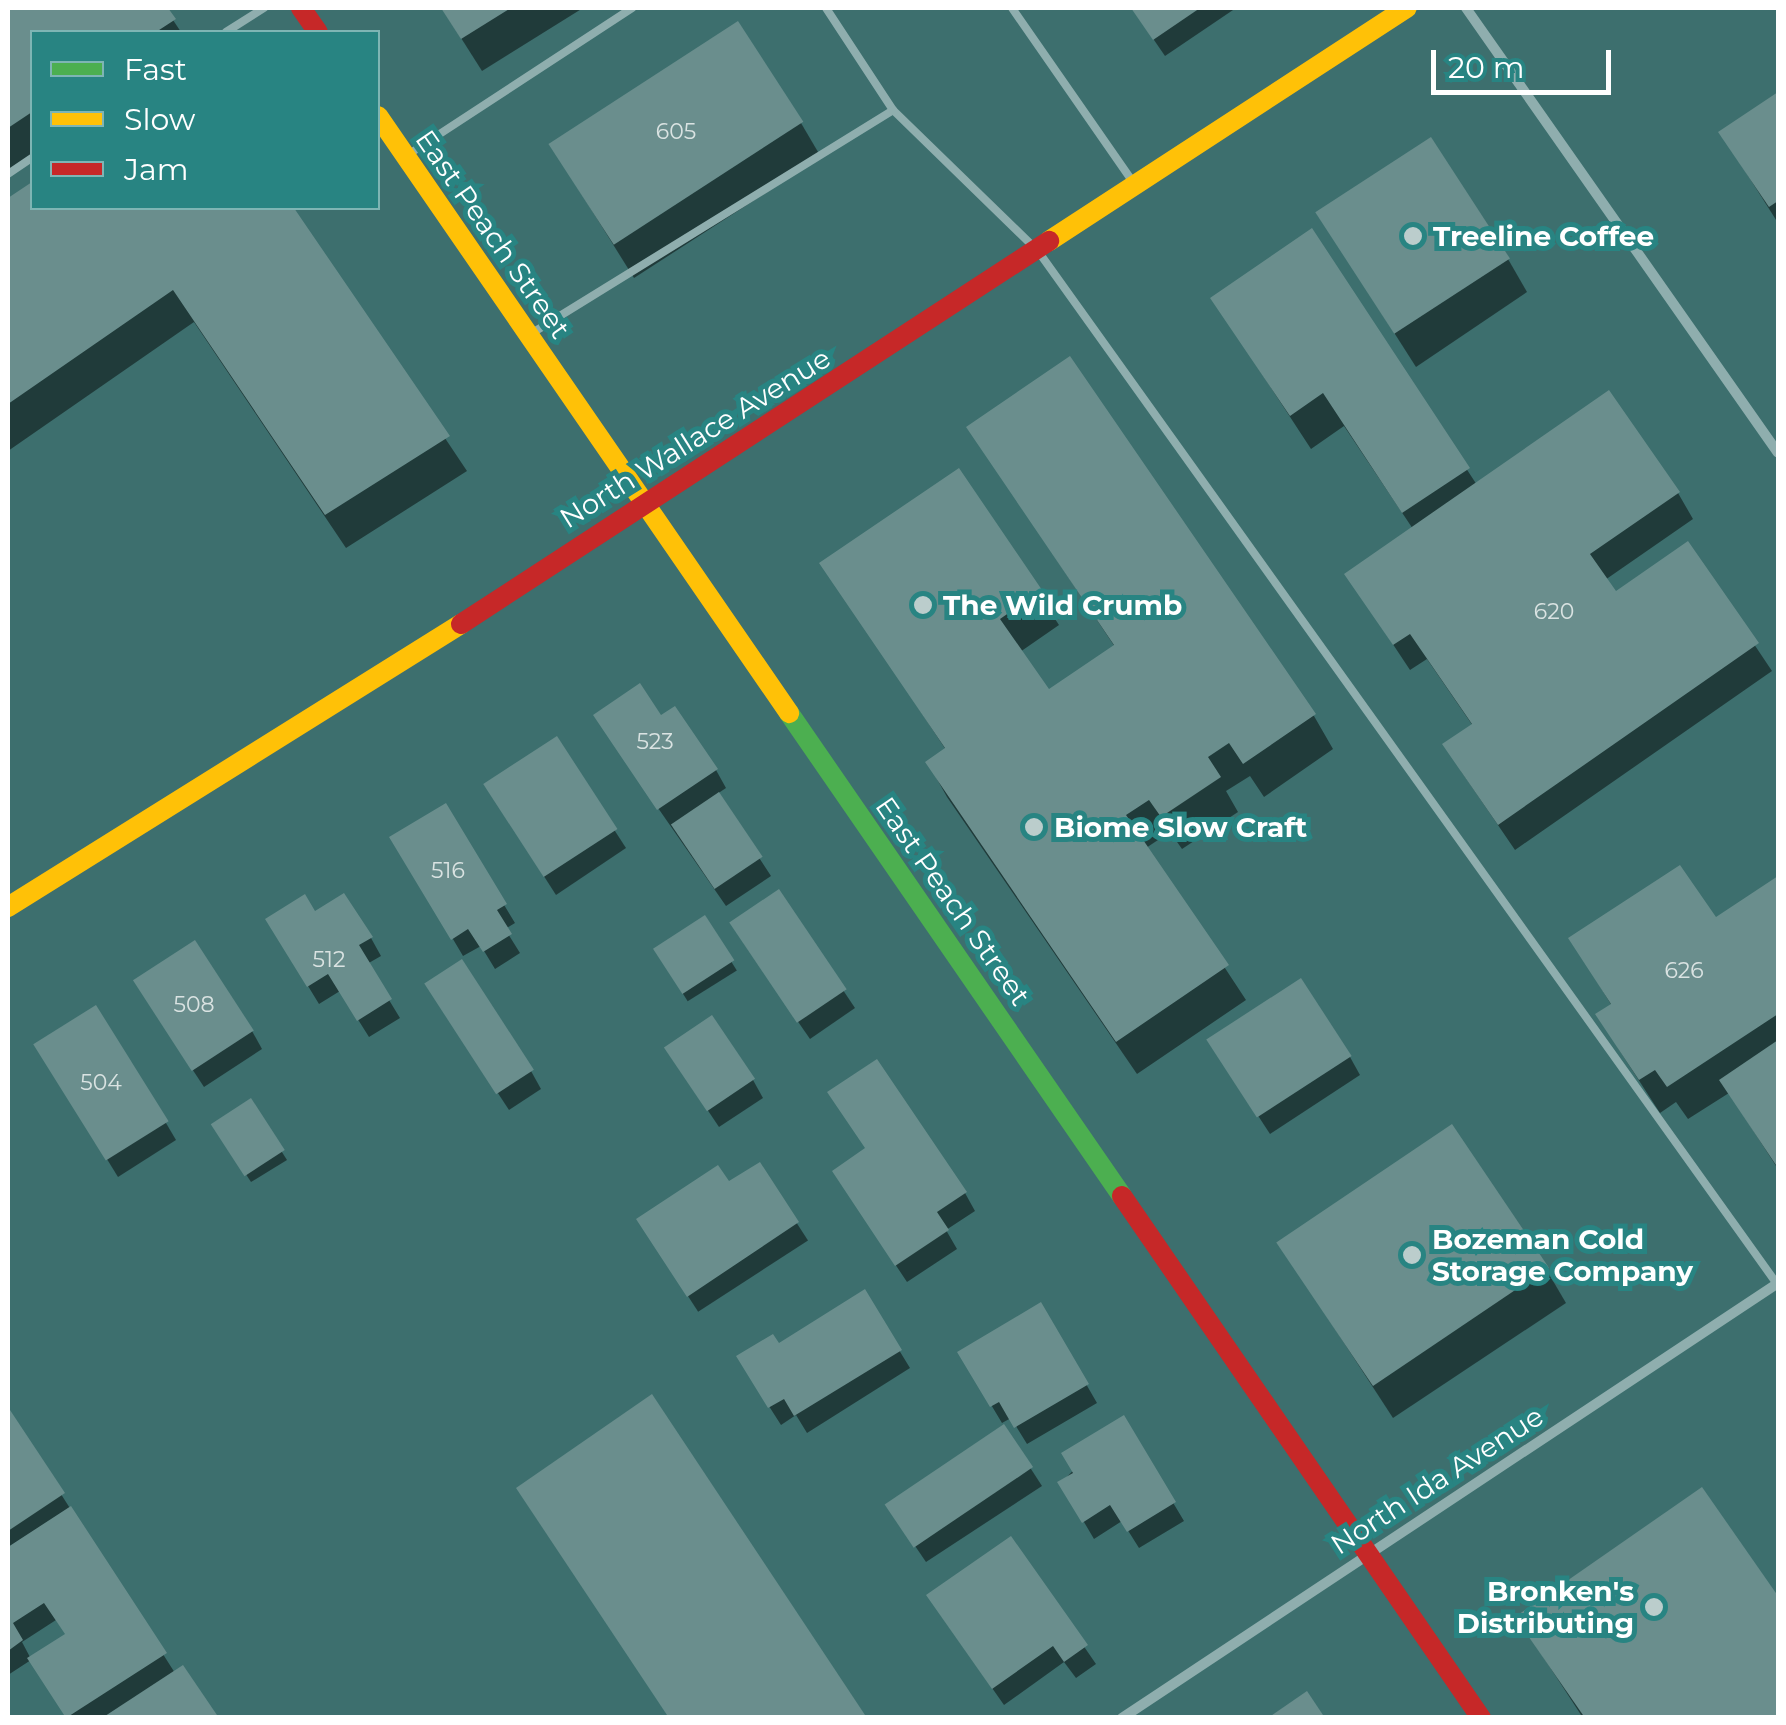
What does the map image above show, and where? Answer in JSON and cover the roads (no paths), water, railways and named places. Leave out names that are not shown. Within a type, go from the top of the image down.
[{"type":"street","points":[[301,8],[317,30]]},
{"type":"street","name":"North Wallace Avenue","points":[[8,907],[1038,251],[1407,8]]},
{"type":"street","points":[[1466,8],[1778,454]]},
{"type":"street","name":"East Peach Street","points":[[380,119],[1481,1718]]},
{"type":"street","name":"North Ida Avenue","points":[[1122,1718],[1778,1284]]},
{"type":"lane","points":[[229,30],[264,8]]},
{"type":"lane","points":[[406,156],[632,8]]},
{"type":"lane","points":[[826,8],[893,110],[1038,251],[1778,1284]]},
{"type":"lane","points":[[1012,8],[1136,187]]},
{"type":"lane","points":[[530,335],[893,110]]},
{"type":"lane","points":[[8,174],[30,159]]},
{"type":"place","name":"Treeline Coffee","points":[[1413,236]]},
{"type":"place","name":"The Wild Crumb","points":[[923,605]]},
{"type":"place","name":"Biome Slow Craft","points":[[1034,827]]},
{"type":"place","name":"Bozeman Cold Storage Company","points":[[1412,1255]]},
{"type":"place","name":"Bronken's Distributing","points":[[1654,1607]]}]
